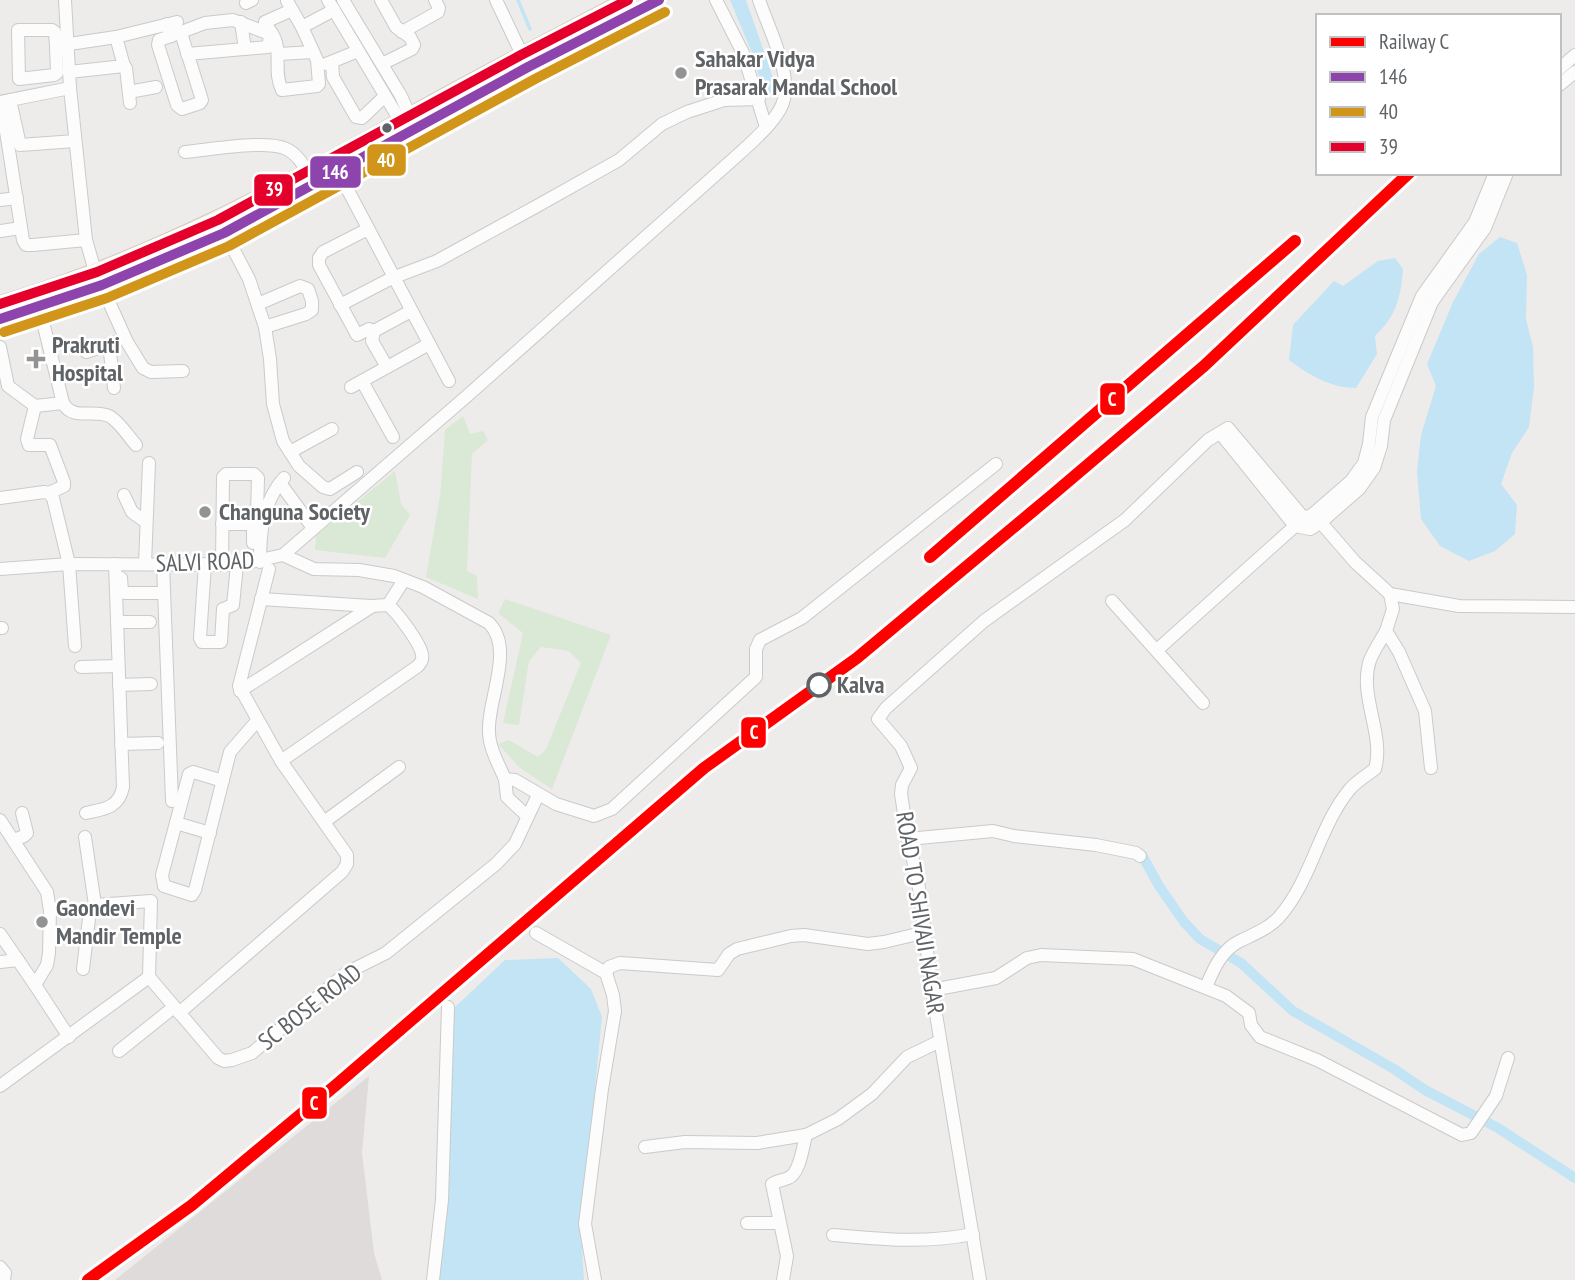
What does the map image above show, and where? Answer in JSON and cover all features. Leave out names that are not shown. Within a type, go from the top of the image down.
[{"type":"main road","points":[[0,303],[95,271],[310,177],[525,61],[625,0]]},
{"type":"main road","points":[[525,61],[659,0]]},
{"type":"main road","points":[[0,319],[102,285],[224,233],[310,177]]},
{"type":"main road","points":[[160,243],[167,257]]},
{"type":"street","points":[[19,79],[57,73],[65,0]]},
{"type":"street","points":[[381,0],[396,27],[410,37],[414,45],[412,49],[382,64]]},
{"type":"street","points":[[402,32],[438,12],[435,0]]},
{"type":"street","points":[[496,0],[525,61]]},
{"type":"street","points":[[716,0],[743,53],[766,127]]},
{"type":"street","points":[[283,555],[467,396],[766,127],[784,101],[785,83],[783,68],[759,0]]},
{"type":"street","points":[[302,27],[335,3]]},
{"type":"street","points":[[335,3],[358,51],[385,96],[408,124]]},
{"type":"street","points":[[335,3],[382,64],[408,124]]},
{"type":"street","points":[[289,5],[302,27],[315,58],[319,84],[282,90],[279,87],[279,54],[265,22],[289,5]]},
{"type":"street","points":[[61,45],[233,20],[267,33],[270,37],[268,47],[187,54]]},
{"type":"street","points":[[241,22],[244,49]]},
{"type":"street","points":[[174,29],[187,54],[202,100],[181,109],[177,105],[158,43],[174,29]]},
{"type":"street","points":[[86,240],[26,245],[17,198],[6,167],[4,136],[8,103],[19,79],[18,30],[52,30],[61,45],[69,72],[86,240],[95,271],[125,338],[143,368],[183,371]]},
{"type":"street","points":[[116,37],[126,68],[129,98],[156,87]]},
{"type":"street","points":[[279,54],[315,58],[326,64],[358,51]]},
{"type":"street","points":[[332,62],[333,77],[356,117],[362,118],[385,96]]},
{"type":"street","points":[[1561,82],[1574,62]]},
{"type":"street","points":[[69,72],[124,66]]},
{"type":"street","points":[[8,103],[70,88]]},
{"type":"street","points":[[340,304],[392,278],[437,261],[619,160],[662,124],[687,112],[724,100],[759,99]]},
{"type":"street","points":[[8,103],[20,145],[75,141]]},
{"type":"street","points":[[185,152],[254,145],[282,147],[297,156],[310,177]]},
{"type":"street","points":[[334,165],[449,381]]},
{"type":"street","points":[[1157,650],[1351,481],[1364,463],[1372,417],[1422,296],[1475,222],[1494,175]]},
{"type":"street","points":[[1308,519],[1359,488],[1374,468],[1381,446],[1384,420],[1417,335],[1432,302],[1485,228],[1506,175]]},
{"type":"street","points":[[0,200],[17,198]]},
{"type":"street","points":[[217,218],[249,279],[265,327],[273,404],[283,441],[299,466],[325,488],[330,488],[358,472]]},
{"type":"street","points":[[0,231],[21,228]]},
{"type":"street","points":[[368,229],[323,252],[318,265],[355,334],[369,329],[374,331],[411,311]]},
{"type":"street","points":[[258,304],[300,286],[308,289],[312,301],[312,310],[306,314],[265,327]]},
{"type":"street","points":[[35,293],[67,410],[112,418],[136,445]]},
{"type":"street","points":[[374,331],[372,341],[387,367]]},
{"type":"street","points":[[86,352],[125,338]]},
{"type":"street","points":[[109,344],[114,388]]},
{"type":"street","points":[[393,437],[357,384],[429,344]]},
{"type":"street","points":[[0,347],[8,386],[35,405],[63,403]]},
{"type":"street","points":[[0,498],[24,493],[49,493],[64,486],[50,445],[29,444],[27,439],[35,405]]},
{"type":"street","points":[[290,452],[332,429]]},
{"type":"street","name":"ROAD TO SHIVAJI NAGAR","points":[[980,1280],[932,990],[918,881],[901,794],[902,785],[911,768],[901,746],[878,719],[886,708],[984,621],[1125,520],[1209,440],[1225,431],[1308,519]]},
{"type":"street","points":[[145,564],[149,463]]},
{"type":"street","points":[[505,779],[515,779],[556,804],[594,816],[612,809],[756,677],[756,649],[760,640],[802,618],[996,464]]},
{"type":"street","points":[[222,565],[223,477],[226,474],[254,474],[258,478],[257,514]]},
{"type":"street","points":[[119,1051],[176,1010],[342,872],[347,864],[346,855],[281,761],[240,691],[239,680],[261,599],[260,533],[272,494],[282,480],[313,528]]},
{"type":"street","points":[[49,493],[56,505],[69,564],[75,646]]},
{"type":"street","points":[[124,495],[132,512],[146,522]]},
{"type":"street","points":[[1308,519],[1390,594],[1459,606],[1575,607]]},
{"type":"street","points":[[222,524],[253,526],[261,565]]},
{"type":"street","name":"SALVI ROAD","points":[[0,569],[69,564],[261,565],[283,555],[314,569],[359,570],[423,587],[495,629],[500,650],[488,729],[494,754],[505,779],[507,797],[527,816]]},
{"type":"street","points":[[118,564],[123,593],[164,593]]},
{"type":"street","points":[[86,813],[110,808],[122,793],[118,564]]},
{"type":"street","points":[[163,564],[172,801]]},
{"type":"street","points":[[205,565],[200,638],[202,642],[219,643],[223,609],[233,605],[237,565]]},
{"type":"street","points":[[388,605],[404,580]]},
{"type":"street","points":[[1206,987],[1215,965],[1230,947],[1279,918],[1295,896],[1337,809],[1351,788],[1375,769],[1377,749],[1367,679],[1370,660],[1387,631],[1393,609],[1390,594]]},
{"type":"street","points":[[261,599],[371,607],[388,605],[396,611],[421,651],[422,661],[418,666],[281,761]]},
{"type":"street","points":[[1112,601],[1203,703]]},
{"type":"street","points":[[240,691],[371,607]]},
{"type":"street","points":[[117,622],[150,622]]},
{"type":"street","points":[[1387,631],[1425,711],[1431,768]]},
{"type":"street","points":[[81,667],[118,666]]},
{"type":"street","points":[[119,685],[151,684]]},
{"type":"street","points":[[223,782],[190,773],[162,880],[163,886],[188,895],[192,895],[195,890],[223,782],[230,752],[257,721]]},
{"type":"street","points":[[121,744],[158,743]]},
{"type":"street","points":[[324,822],[398,767]]},
{"type":"street","name":"SC BOSE ROAD","points":[[149,977],[218,1058],[224,1061],[232,1060],[252,1053],[346,973],[386,953],[496,864],[514,844],[538,795]]},
{"type":"street","points":[[14,841],[27,833],[22,813]]},
{"type":"street","points":[[0,820],[47,892],[50,911],[47,965],[35,985]]},
{"type":"street","points":[[176,823],[210,833]]},
{"type":"street","points":[[908,839],[993,831],[1014,836],[1096,845],[1140,856]]},
{"type":"street","points":[[85,837],[95,905]]},
{"type":"street","points":[[0,1086],[149,977],[151,901],[95,905],[90,910],[83,969]]},
{"type":"street","points":[[606,973],[609,967],[620,963],[718,970],[729,954],[737,949],[791,936],[804,935],[868,944],[926,932]]},
{"type":"street","points":[[536,933],[606,973],[613,995],[615,1011],[602,1088],[585,1224],[595,1280]]},
{"type":"street","points":[[0,934],[69,1037]]},
{"type":"street","points":[[932,990],[996,978],[1027,958],[1041,955],[1133,959],[1226,996],[1249,1013],[1251,1025],[1260,1037],[1317,1060],[1456,1133],[1467,1135],[1496,1096],[1508,1058]]},
{"type":"street","points":[[0,962],[18,960]]},
{"type":"street","points":[[433,1280],[442,1200],[448,1007]]},
{"type":"street","points":[[645,1147],[685,1142],[757,1143],[806,1135],[838,1119],[872,1094],[907,1057],[940,1041]]},
{"type":"street","points":[[783,1280],[787,1256],[772,1184],[789,1178],[795,1172],[806,1135]]},
{"type":"street","points":[[747,1223],[779,1223]]},
{"type":"street","points":[[833,1235],[903,1242],[973,1234]]},
{"type":"street","points":[[0,1267],[5,1273],[4,1280]]},
{"type":"shaded area","points":[[369,1076],[362,1153],[374,1253],[382,1280],[115,1280]]},
{"type":"green space","points":[[463,416],[470,434],[483,431],[488,440],[472,454],[467,571],[477,576],[478,599],[426,577],[440,496],[445,430]]},
{"type":"green space","points":[[395,471],[401,504],[410,515],[385,558],[315,550],[316,536]]},
{"type":"green space","points":[[505,599],[611,635],[552,789],[520,768],[498,744],[509,740],[538,757],[546,749],[581,663],[569,651],[541,647],[529,661],[519,725],[503,723],[523,633],[498,613]]},
{"type":"water","points":[[730,0],[746,0],[778,92],[764,93],[752,53]]},
{"type":"water","points":[[1500,237],[1517,243],[1527,275],[1526,319],[1533,347],[1534,387],[1529,427],[1512,453],[1501,484],[1517,505],[1515,534],[1495,551],[1469,561],[1440,546],[1421,519],[1417,471],[1421,435],[1436,386],[1427,364],[1453,302],[1479,254]]},
{"type":"water","points":[[1395,258],[1403,269],[1399,298],[1393,314],[1375,336],[1377,354],[1356,388],[1321,380],[1289,360],[1293,325],[1334,281],[1343,286],[1378,261]]},
{"type":"water","points":[[558,958],[591,989],[602,1017],[581,1231],[584,1280],[435,1280],[454,1008],[505,960]]},
{"type":"waterway","points":[[518,0],[530,29]]},
{"type":"waterway","points":[[1142,855],[1159,886],[1184,922],[1200,939],[1241,963],[1293,1011],[1425,1090],[1498,1128],[1575,1178]]},
{"type":"rail line","name":"C","points":[[88,1280],[192,1205],[336,1085],[704,768],[857,658],[1051,496],[1204,366],[1407,175]]},
{"type":"rail line","name":"C","points":[[930,557],[1295,241]]},
{"type":"transit line","name":"39","points":[[0,304],[97,272],[218,220],[521,55],[628,0]]},
{"type":"transit line","name":"146","points":[[0,319],[102,285],[224,233],[528,67],[659,0]]},
{"type":"transit line","name":"40","points":[[4,332],[107,298],[229,246],[535,79],[665,12]]},
{"type":"place","name":"Sahakar Vidya Prasarak Mandal School","points":[[681,73]]},
{"type":"place","name":"Prakruti Hospital","points":[[36,359]]},
{"type":"place","name":"Changuna Society","points":[[205,512]]},
{"type":"place","name":"Kalva","points":[[819,685]]},
{"type":"place","name":"Gaondevi Mandir Temple","points":[[42,922]]}]
